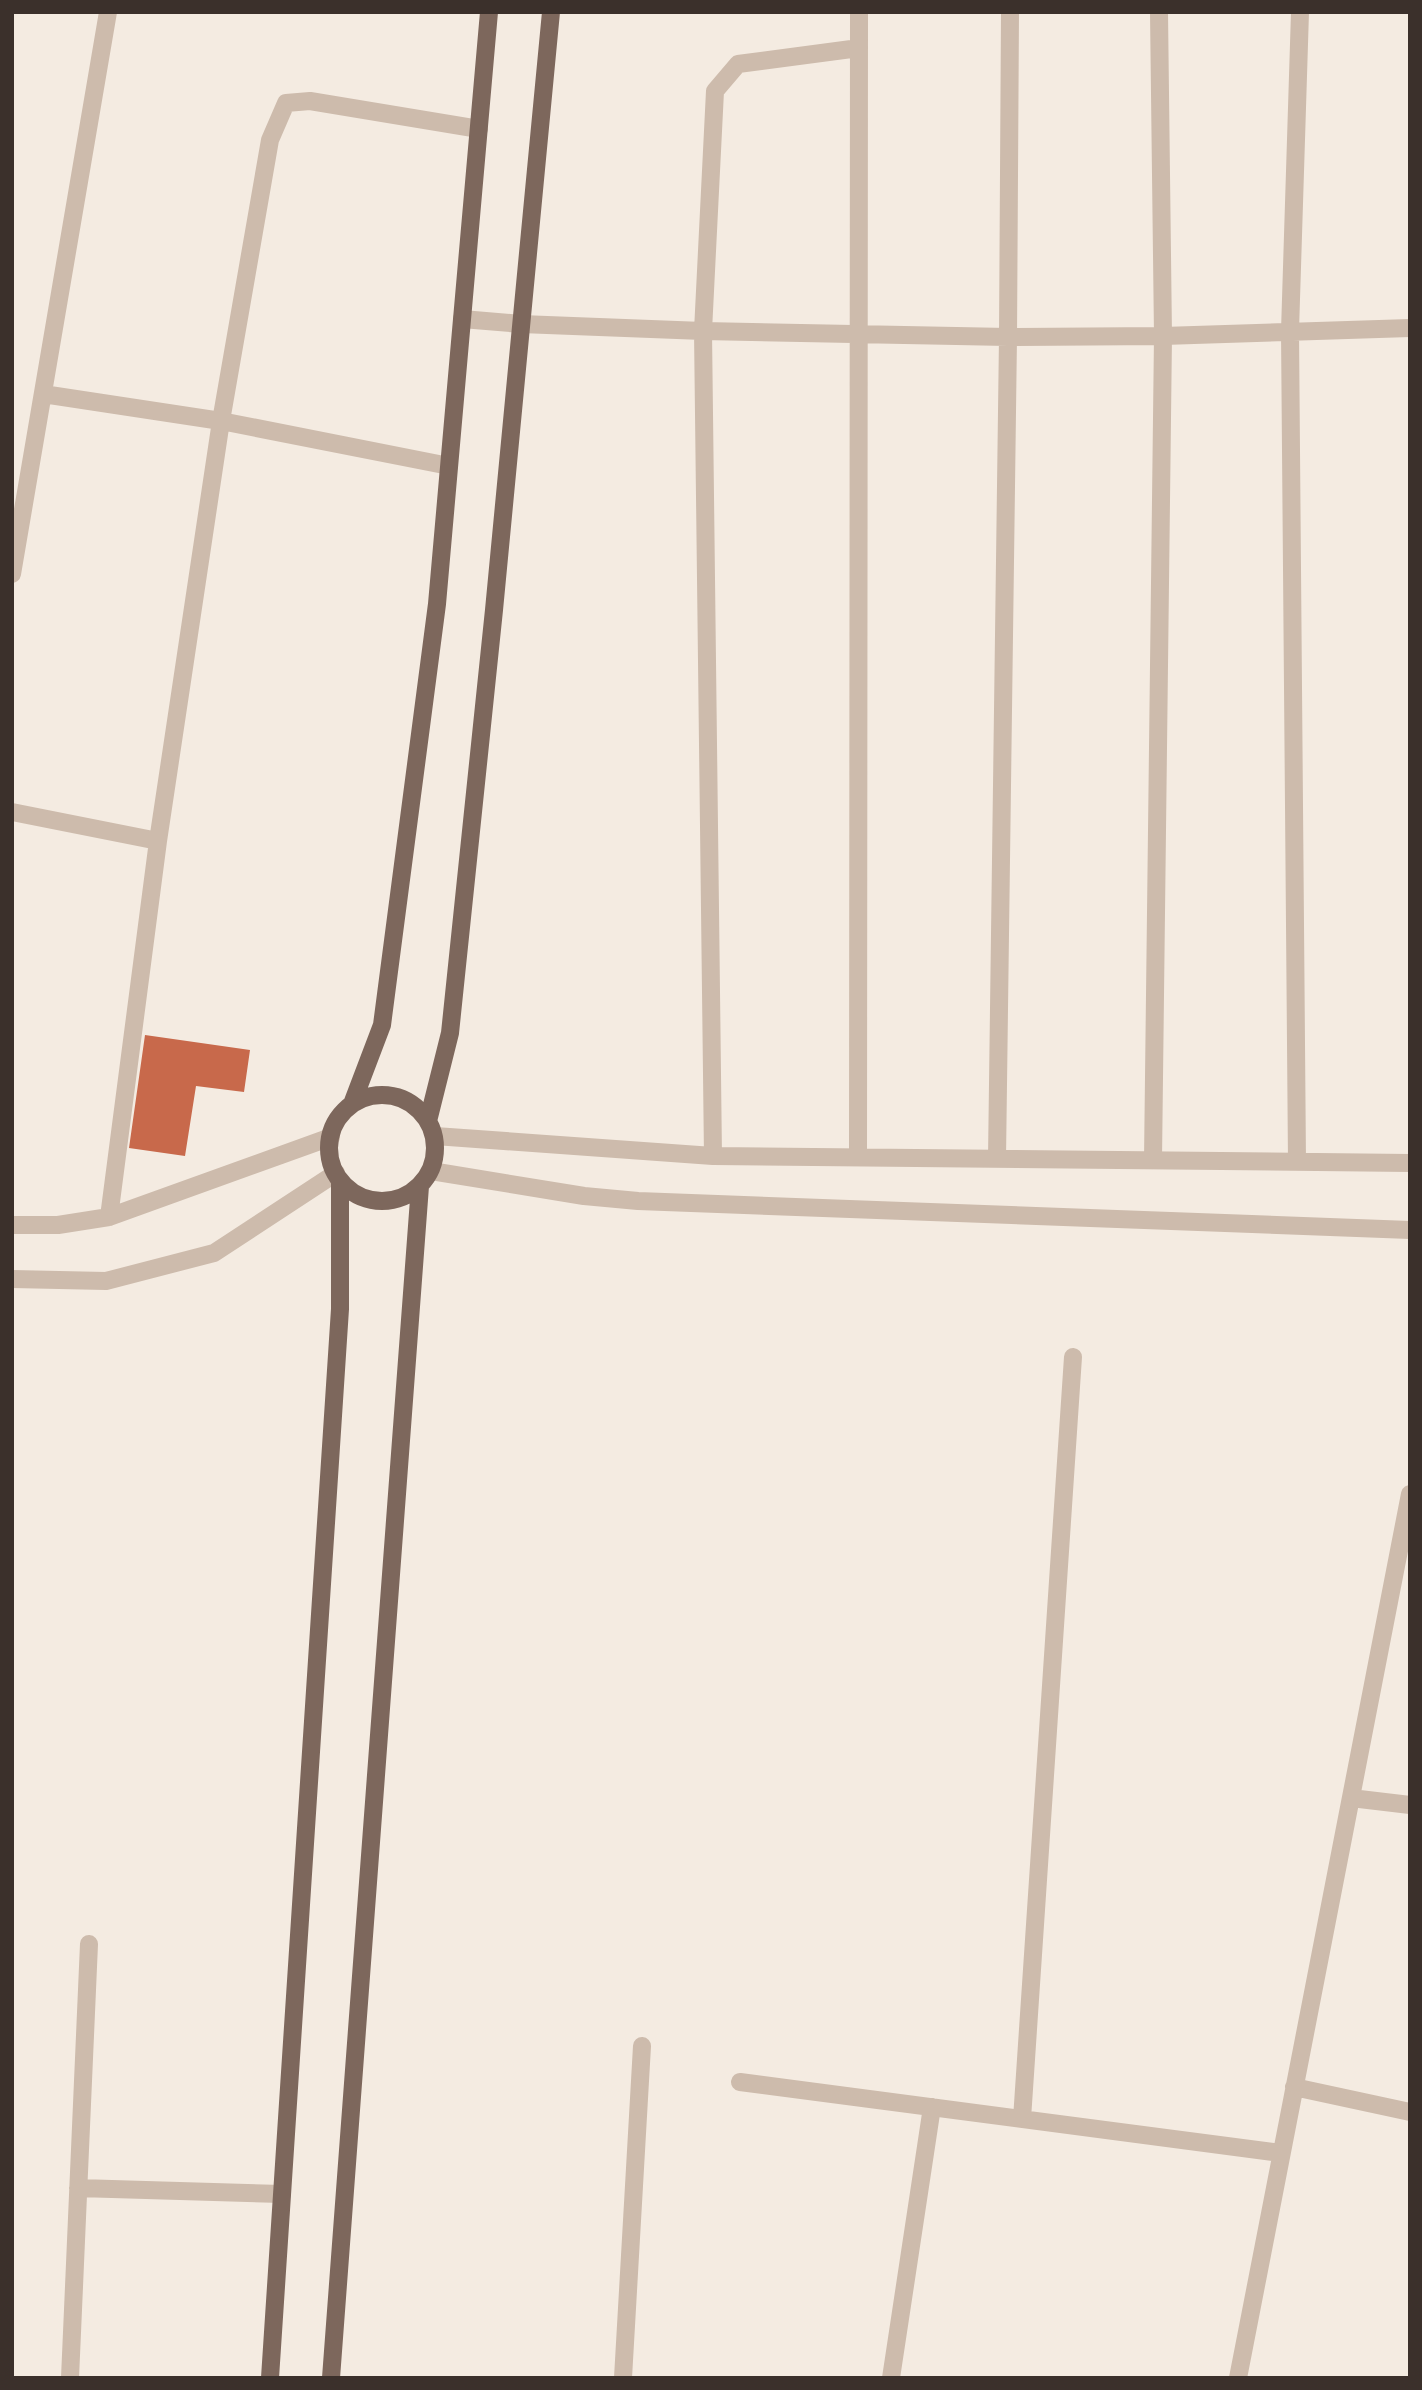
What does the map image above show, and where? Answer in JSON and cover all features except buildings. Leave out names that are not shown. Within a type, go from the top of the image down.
[{"type":"main road","points":[[352,1104],[382,1026],[437,604],[489,12]]},
{"type":"main road","points":[[331,2378],[425,1178],[450,1033],[551,12]]},
{"type":"main road","points":[[425,1178],[406,1196],[388,1201],[370,1200],[354,1193],[338,1177],[332,1165],[329,1147],[332,1130],[340,1115],[352,1104],[368,1097],[386,1094],[402,1098],[417,1107],[432,1128]]},
{"type":"main road","points":[[270,2378],[340,1309],[338,1177]]},
{"type":"street","points":[[12,575],[108,12]]},
{"type":"street","points":[[858,1157],[859,12]]},
{"type":"street","points":[[997,1158],[1010,12]]},
{"type":"street","points":[[1153,1160],[1163,336],[1159,12]]},
{"type":"street","points":[[1297,1161],[1290,331],[1300,12]]},
{"type":"street","points":[[713,1156],[703,331],[715,91],[738,64],[859,48]]},
{"type":"street","points":[[108,1217],[158,841],[221,421],[270,140],[286,103],[310,101],[479,129]]},
{"type":"street","points":[[462,319],[703,331],[1008,337],[1163,336],[1410,328]]},
{"type":"street","points":[[43,394],[221,421],[449,466]]},
{"type":"street","points":[[12,812],[158,841]]},
{"type":"street","points":[[432,1128],[713,1156],[1410,1163]]},
{"type":"street","points":[[12,1225],[58,1225],[108,1217],[331,1137]]},
{"type":"street","points":[[12,1279],[106,1281],[214,1253],[338,1177]]},
{"type":"street","points":[[425,1178],[638,1202],[1410,1230]]},
{"type":"street","points":[[1022,2119],[1073,1357]]},
{"type":"street","points":[[1238,2378],[1410,1494]]},
{"type":"street","points":[[1351,1798],[1410,1805]]},
{"type":"street","points":[[70,2378],[89,1944]]},
{"type":"street","points":[[623,2378],[642,2046]]},
{"type":"street","points":[[740,2082],[1282,2153]]},
{"type":"street","points":[[1294,2087],[1410,2112]]},
{"type":"street","points":[[891,2378],[932,2107]]},
{"type":"street","points":[[78,2188],[282,2194]]}]
